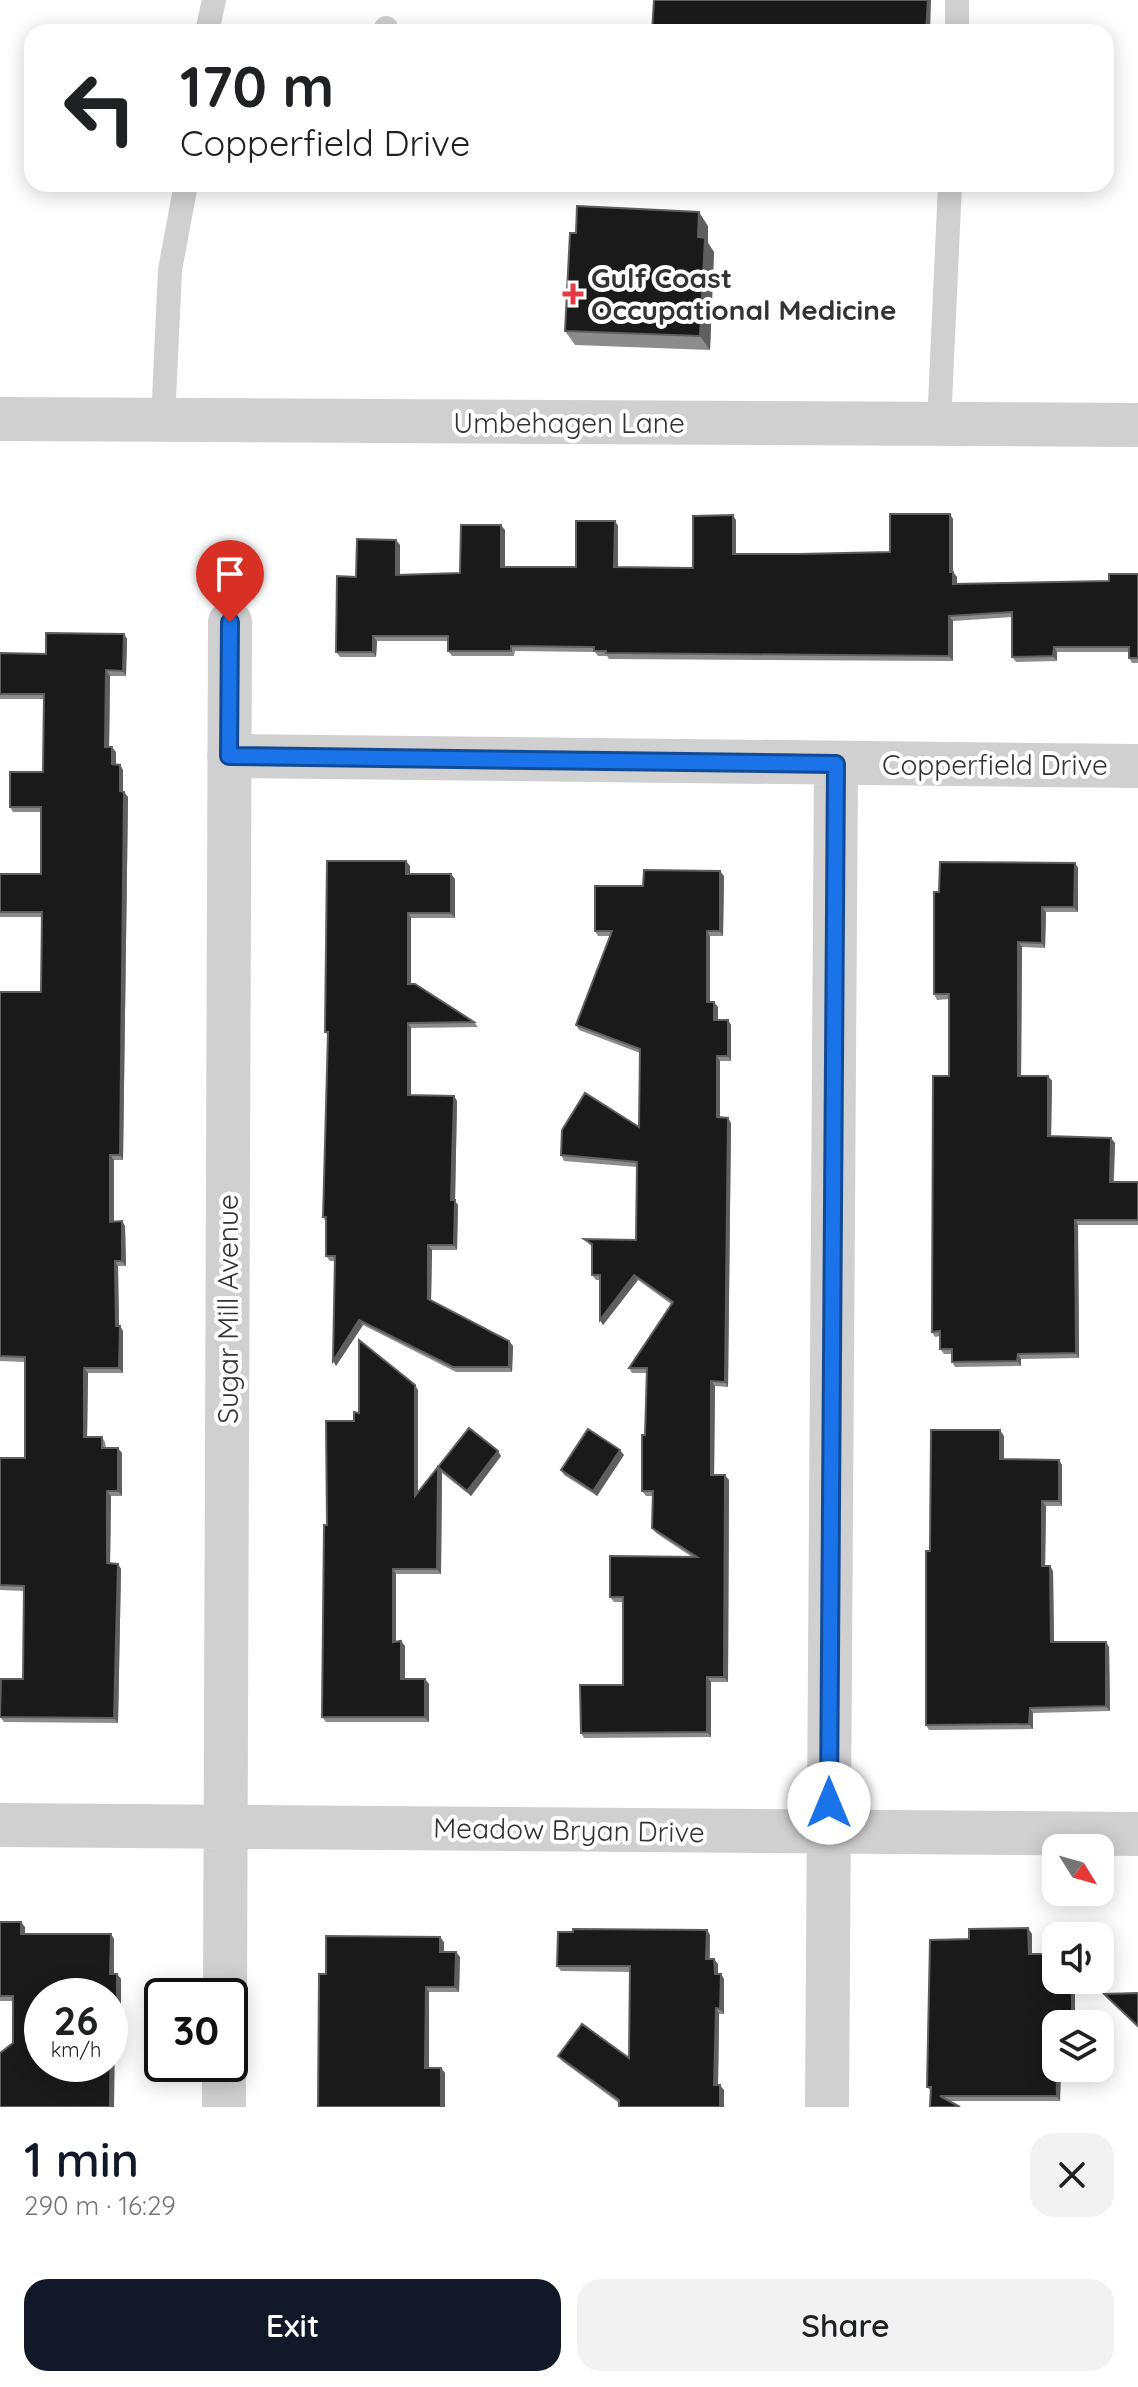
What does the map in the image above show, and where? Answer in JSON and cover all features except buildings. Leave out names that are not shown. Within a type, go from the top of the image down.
[{"type":"street","name":"Umbehagen Lane","points":[[0,419],[1138,425]]},
{"type":"street","name":"Sugar Mill Avenue","points":[[225,1978],[230,622]]},
{"type":"street","name":"Copperfield Drive","points":[[229,756],[1138,766]]},
{"type":"street","points":[[827,2107],[836,764]]},
{"type":"street","name":"Meadow Bryan Drive","points":[[0,1825],[1138,1834]]},
{"type":"street","points":[[224,2082],[224,2107]]},
{"type":"lane","points":[[209,24],[214,0]]},
{"type":"lane","points":[[957,0],[957,24]]},
{"type":"lane","points":[[163,421],[170,270],[185,192]]},
{"type":"lane","points":[[939,425],[950,192]]},
{"type":"place","name":"Gulf Coast Occupational Medicine","points":[[573,294]]},
{"type":"route","points":[[230,622],[229,756],[836,764],[829,1803]]}]
